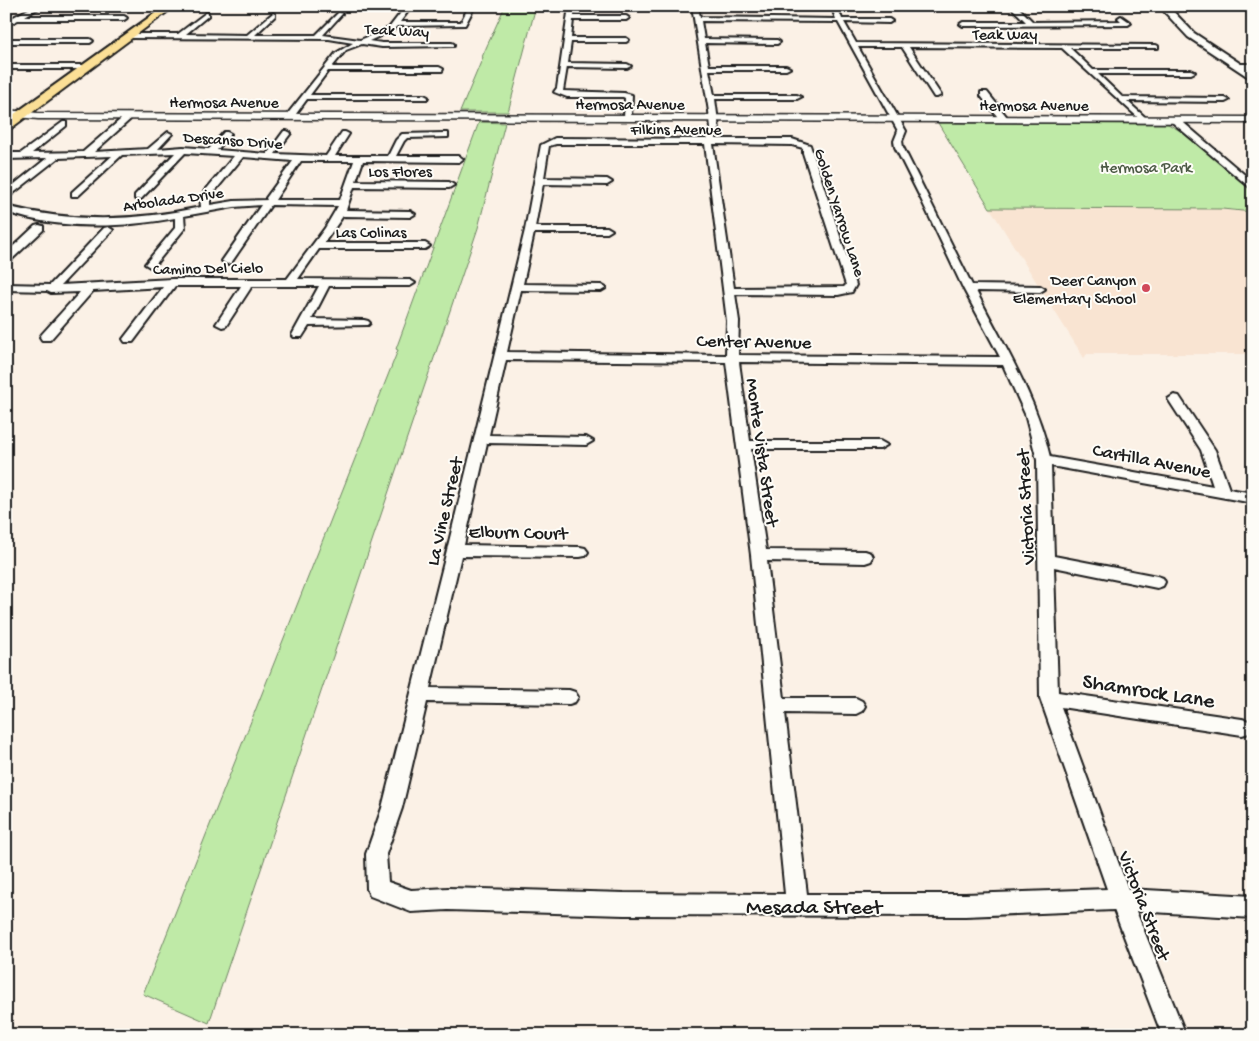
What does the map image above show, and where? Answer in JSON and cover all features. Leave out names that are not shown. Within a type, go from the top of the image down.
[{"type":"main road","points":[[6,126],[171,6]]},
{"type":"main road","points":[[1163,6],[1191,34],[1253,77]]},
{"type":"street","points":[[6,24],[39,6]]},
{"type":"street","points":[[290,116],[344,49],[383,34],[397,24],[409,6]]},
{"type":"street","points":[[397,24],[463,24],[472,6]]},
{"type":"street","points":[[572,6],[564,66],[558,92],[560,94],[624,95],[629,97],[628,118]]},
{"type":"street","points":[[1013,6],[1033,25]]},
{"type":"street","points":[[696,12],[839,13],[889,21]]},
{"type":"street","name":"Monte Vista Street","points":[[696,12],[714,118],[715,129],[709,143],[733,321],[732,358],[759,555],[797,905]]},
{"type":"street","name":"Victoria Street","points":[[839,13],[853,45],[902,131],[898,141],[900,147],[968,288],[1031,407],[1040,433],[1044,460],[1048,698],[1174,1035]]},
{"type":"street","points":[[180,36],[207,14]]},
{"type":"street","points":[[248,37],[273,14]]},
{"type":"street","points":[[318,37],[339,14]]},
{"type":"street","points":[[17,18],[124,18]]},
{"type":"street","points":[[570,18],[626,18]]},
{"type":"street","points":[[970,32],[963,24],[1128,24],[1121,18]]},
{"type":"street","name":"Teak Way","points":[[130,36],[318,37],[382,45],[452,45]]},
{"type":"street","points":[[976,39],[982,46]]},
{"type":"street","points":[[568,40],[626,40]]},
{"type":"street","points":[[6,41],[90,41]]},
{"type":"street","points":[[700,41],[777,42]]},
{"type":"street","name":"Teak Way","points":[[853,45],[1156,48]]},
{"type":"street","points":[[904,45],[937,95]]},
{"type":"street","points":[[1064,47],[1144,120]]},
{"type":"street","points":[[564,66],[627,66]]},
{"type":"street","points":[[6,67],[88,67]]},
{"type":"street","points":[[1238,67],[1253,67]]},
{"type":"street","points":[[706,68],[786,68]]},
{"type":"street","points":[[326,70],[439,69]]},
{"type":"street","points":[[1091,72],[1191,72]]},
{"type":"street","points":[[984,94],[1004,119]]},
{"type":"street","points":[[304,97],[424,97]]},
{"type":"street","points":[[711,97],[797,97]]},
{"type":"street","points":[[1121,99],[1225,100]]},
{"type":"street","name":"Hermosa Avenue","points":[[6,114],[127,119],[290,116],[1253,120]]},
{"type":"street","points":[[85,155],[127,119]]},
{"type":"street","points":[[1175,120],[1253,187]]},
{"type":"street","points":[[23,156],[63,124]]},
{"type":"street","points":[[269,157],[287,133]]},
{"type":"street","points":[[151,151],[168,134]]},
{"type":"street","points":[[212,151],[227,134]]},
{"type":"street","points":[[329,158],[345,134]]},
{"type":"street","points":[[391,158],[404,136],[445,135]]},
{"type":"street","name":"Filkins Avenue","points":[[549,142],[792,142],[802,144]]},
{"type":"street","name":"La Vine Street","points":[[378,889],[376,854],[392,808],[455,550],[530,230],[545,145],[549,142]]},
{"type":"street","name":"Golden Yarrow Lane","points":[[729,291],[838,292],[848,290],[851,285],[807,153],[807,147],[802,144]]},
{"type":"street","points":[[138,198],[183,150]]},
{"type":"street","name":"Descanso Drive","points":[[6,156],[85,155],[183,150],[300,158],[459,158]]},
{"type":"street","points":[[75,194],[120,153]]},
{"type":"street","points":[[205,205],[205,197],[241,154]]},
{"type":"street","points":[[6,196],[55,156]]},
{"type":"street","points":[[227,261],[300,158]]},
{"type":"street","points":[[291,282],[345,203],[354,170],[360,158]]},
{"type":"street","points":[[540,181],[607,182]]},
{"type":"street","name":"Los Flores","points":[[351,184],[449,185]]},
{"type":"street","name":"Arbolada Drive","points":[[6,210],[24,216],[53,220],[132,220],[270,200],[345,203]]},
{"type":"street","points":[[339,213],[410,214]]},
{"type":"street","points":[[150,264],[180,228],[179,214]]},
{"type":"street","points":[[6,259],[39,228]]},
{"type":"street","points":[[51,290],[108,230]]},
{"type":"street","points":[[530,230],[607,230]]},
{"type":"street","name":"Las Colinas","points":[[317,246],[424,246]]},
{"type":"street","points":[[129,339],[172,282]]},
{"type":"street","name":"Camino Del Cielo","points":[[8,290],[89,289],[172,282],[410,283]]},
{"type":"street","points":[[222,324],[249,282]]},
{"type":"street","points":[[298,336],[326,282]]},
{"type":"street","points":[[516,287],[601,288]]},
{"type":"street","points":[[968,288],[1040,289]]},
{"type":"street","points":[[46,337],[89,289]]},
{"type":"street","points":[[305,322],[364,323]]},
{"type":"street","name":"Center Avenue","points":[[500,356],[1008,362]]},
{"type":"street","points":[[1174,399],[1208,450],[1223,493]]},
{"type":"street","points":[[481,439],[586,442]]},
{"type":"street","points":[[744,445],[880,445]]},
{"type":"street","name":"Cartilla Avenue","points":[[1044,460],[1253,498]]},
{"type":"street","name":"Elburn Court","points":[[455,550],[580,552]]},
{"type":"street","points":[[759,555],[865,557]]},
{"type":"street","points":[[1047,560],[1157,582]]},
{"type":"street","points":[[419,695],[569,698]]},
{"type":"street","name":"Shamrock Lane","points":[[1048,698],[1242,727]]},
{"type":"street","points":[[776,705],[856,706]]},
{"type":"street","name":"Mesada Street","points":[[378,889],[411,901],[448,899],[797,905],[965,905],[1122,898],[1253,907]]},
{"type":"shaded area","name":"Deer Canyon Elementary School","points":[[990,208],[1222,209],[1253,212],[1253,354],[1087,354],[1084,358]]},
{"type":"green space","points":[[505,6],[536,6],[508,112],[460,112],[482,57]]},
{"type":"green space","points":[[479,122],[505,123],[478,228],[209,1023],[143,994],[398,350],[396,349]]},
{"type":"green space","name":"Hermosa Park","points":[[938,123],[1168,124],[1186,134],[1253,192],[1253,212],[1222,209],[990,208]]},
{"type":"place","name":"Deer Canyon Elementary School","points":[[1146,288]]}]
